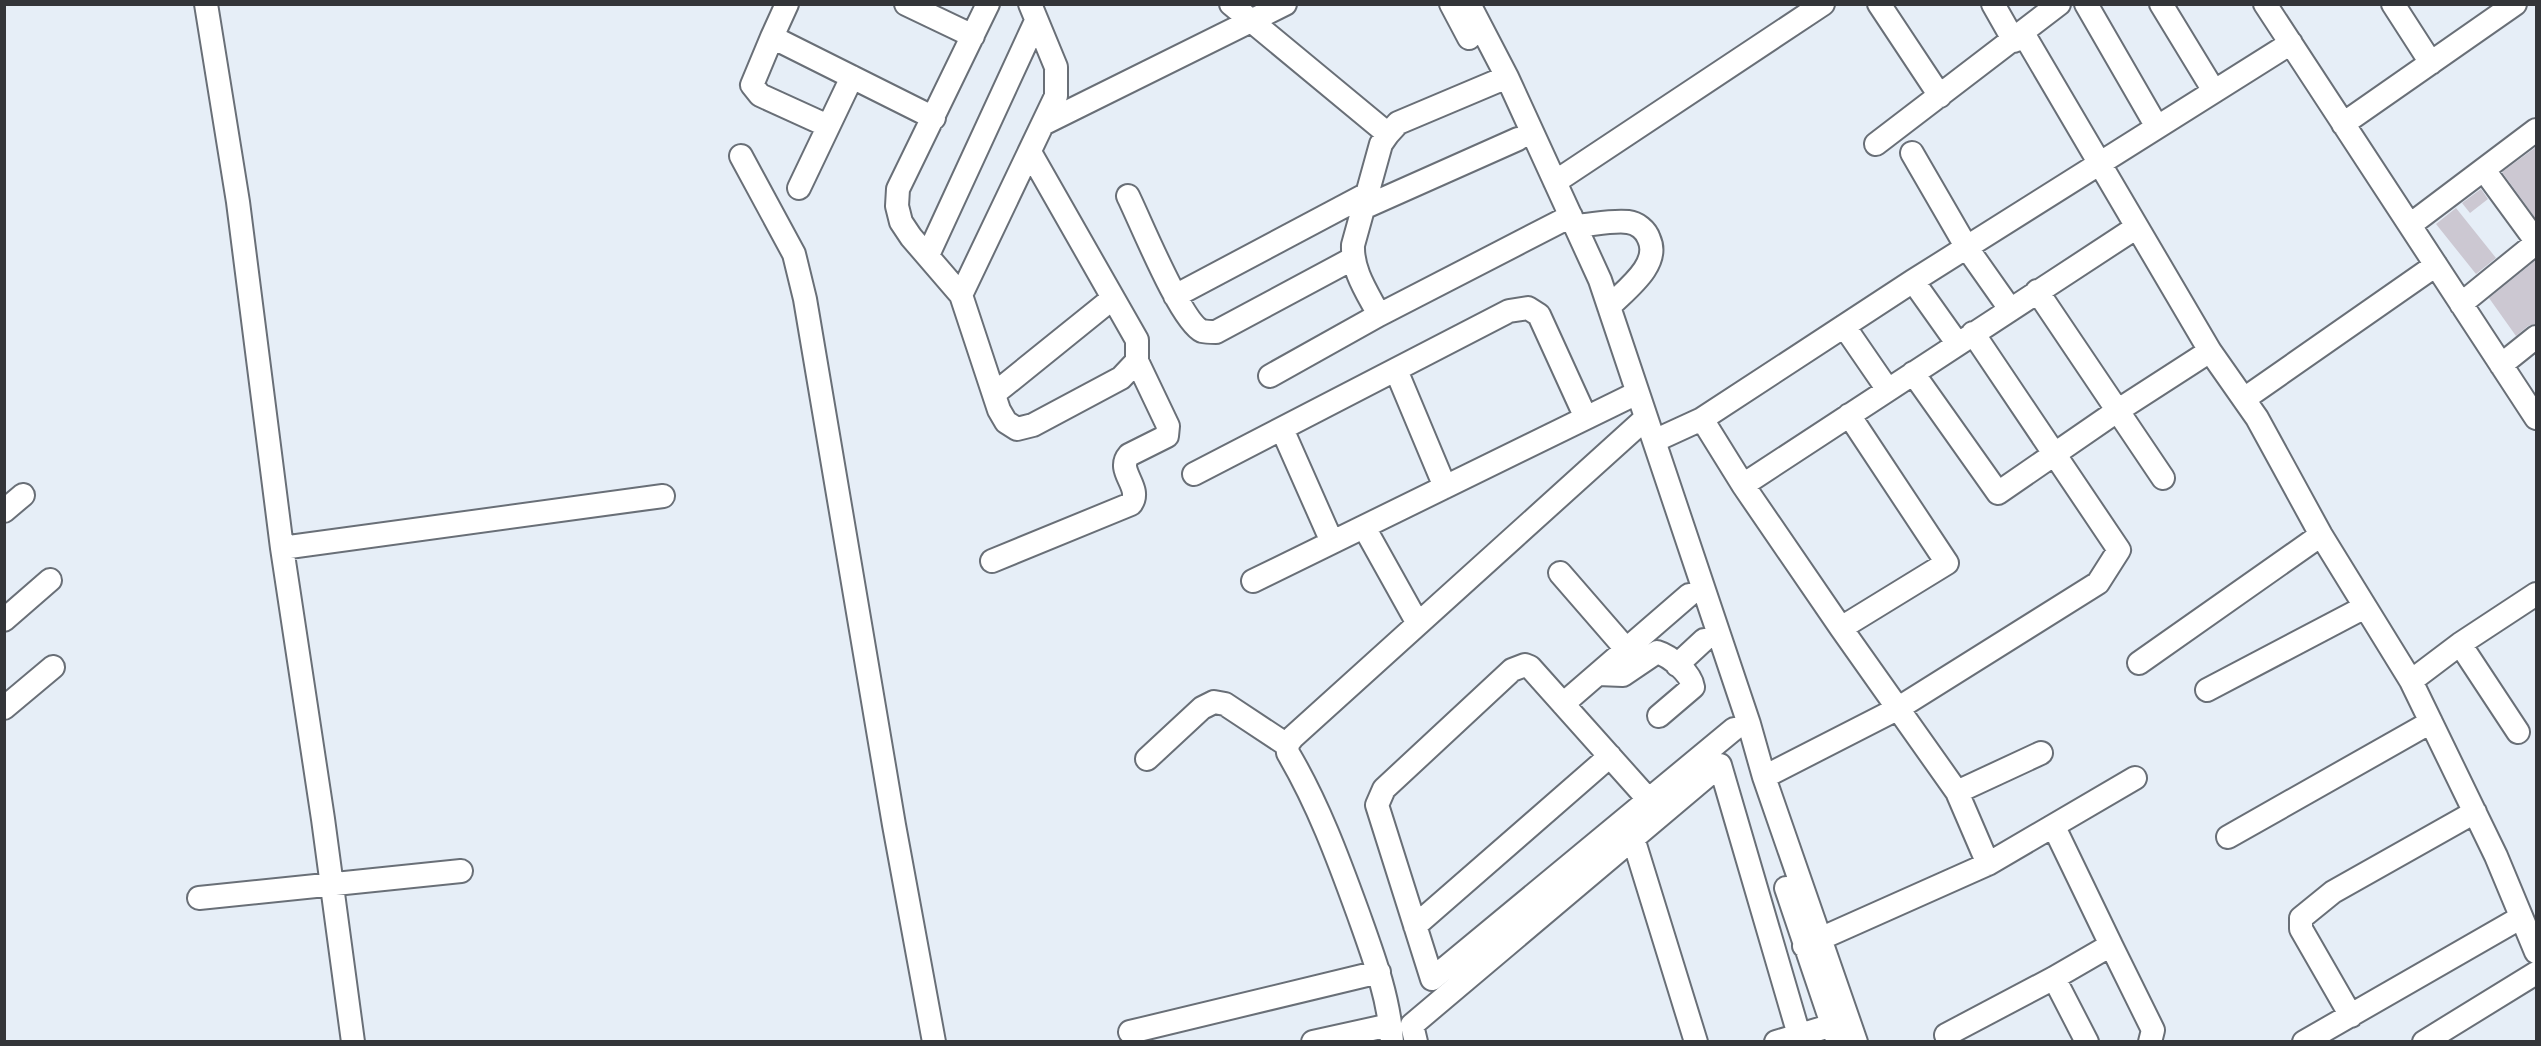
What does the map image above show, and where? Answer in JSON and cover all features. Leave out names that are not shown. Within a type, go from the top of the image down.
[{"type":"street","points":[[206,4],[238,202],[282,548],[332,884],[352,1041]]},
{"type":"street","points":[[906,4],[973,36]]},
{"type":"street","points":[[988,4],[898,189],[897,206],[901,222],[911,237],[962,295],[994,394],[1006,422],[1017,429],[1033,425],[1120,378],[1137,361]]},
{"type":"street","points":[[1231,4],[1388,134]]},
{"type":"street","points":[[1045,123],[1285,4]]},
{"type":"street","points":[[1451,4],[1500,80],[1555,182],[1586,286],[1639,424],[1689,595],[1734,729],[1812,943],[1856,1041]]},
{"type":"street","points":[[1469,4],[1500,80],[1518,139],[1568,222],[1609,307],[1630,397]]},
{"type":"street","points":[[1555,182],[1823,4]]},
{"type":"street","points":[[1879,4],[1940,96]]},
{"type":"street","points":[[1993,4],[2018,37],[2099,163],[2210,351],[2257,418],[2321,535],[2410,681],[2496,856],[2536,952]]},
{"type":"street","points":[[1876,144],[2059,4]]},
{"type":"street","points":[[2086,4],[2157,127]]},
{"type":"street","points":[[2161,4],[2214,91]]},
{"type":"street","points":[[2265,4],[2536,418]]},
{"type":"street","points":[[2393,4],[2431,63]]},
{"type":"street","points":[[2343,124],[2515,4]]},
{"type":"street","points":[[786,6],[752,85],[760,95],[828,126]]},
{"type":"street","points":[[962,295],[1031,154],[1056,96],[1058,79],[1056,67],[1033,13]]},
{"type":"street","points":[[928,255],[1033,13]]},
{"type":"street","points":[[772,37],[934,118]]},
{"type":"street","points":[[1654,441],[1702,419],[1913,281],[2291,43]]},
{"type":"street","points":[[799,188],[852,77]]},
{"type":"street","points":[[1379,315],[1352,259],[1353,245],[1381,144],[1398,123],[1500,80]]},
{"type":"street","points":[[2410,225],[2536,130]]},
{"type":"street","points":[[1175,296],[1365,201],[1518,139]]},
{"type":"street","points":[[1912,153],[1967,248],[2010,309]]},
{"type":"street","points":[[992,561],[1131,504],[1135,499],[1135,491],[1124,468],[1125,460],[1129,455],[1167,436],[1169,432],[1137,361],[1137,340],[1031,154]]},
{"type":"street","points":[[741,156],[794,254],[805,299],[894,825],[934,1041]]},
{"type":"street","points":[[2461,304],[2536,242],[2484,170]]},
{"type":"street","points":[[1128,195],[1175,296],[1192,323],[1202,331],[1216,332],[1352,259]]},
{"type":"street","points":[[1270,376],[1379,315],[1568,222],[1628,222],[1647,233],[1652,245],[1652,257],[1647,267],[1609,307]]},
{"type":"street","points":[[1743,485],[2137,227]]},
{"type":"street","points":[[2244,399],[2436,265]]},
{"type":"street","points":[[1764,777],[1897,709],[2098,583],[2119,550],[2056,454],[1965,338],[1913,281]]},
{"type":"street","points":[[2037,291],[2163,478]]},
{"type":"street","points":[[994,394],[1113,298]]},
{"type":"street","points":[[1194,474],[1509,311],[1528,308],[1539,315],[1586,418]]},
{"type":"street","points":[[1844,326],[1888,390]]},
{"type":"street","points":[[2501,364],[2536,337]]},
{"type":"street","points":[[1912,373],[1998,493],[2117,411],[2210,351]]},
{"type":"street","points":[[1396,370],[1445,487]]},
{"type":"street","points":[[1253,581],[1630,397]]},
{"type":"street","points":[[1841,628],[1947,563],[1849,415]]},
{"type":"street","points":[[1702,419],[1743,485],[1957,792],[1988,864]]},
{"type":"street","points":[[1639,424],[1654,441],[1749,724],[1812,943],[1820,986],[1835,1033],[1799,1035],[1776,1041]]},
{"type":"street","points":[[1313,1041],[1391,1033],[1379,972],[1319,810],[1288,753],[1287,745],[1417,622],[1639,424]]},
{"type":"street","points":[[1282,429],[1332,542]]},
{"type":"street","points":[[4,511],[23,495]]},
{"type":"street","points":[[282,548],[663,495]]},
{"type":"street","points":[[1364,527],[1417,622]]},
{"type":"street","points":[[2139,663],[2321,535]]},
{"type":"street","points":[[1560,573],[1626,649]]},
{"type":"street","points":[[4,620],[50,580]]},
{"type":"street","points":[[1563,704],[1689,595]]},
{"type":"street","points":[[2410,681],[2460,644],[2534,601]]},
{"type":"street","points":[[2207,690],[2365,607]]},
{"type":"street","points":[[1677,665],[1704,640]]},
{"type":"street","points":[[2460,644],[2518,732]]},
{"type":"street","points":[[1598,674],[1623,675],[1657,652],[1677,665],[1692,681],[1693,687],[1659,716]]},
{"type":"street","points":[[1648,799],[1530,667],[1518,666],[1384,789],[1377,805],[1432,979],[1734,729]]},
{"type":"street","points":[[5,706],[53,667]]},
{"type":"street","points":[[1147,759],[1202,708],[1214,702],[1225,704],[1287,745]]},
{"type":"street","points":[[2228,837],[2431,722]]},
{"type":"street","points":[[1957,792],[2041,753]]},
{"type":"street","points":[[1415,926],[1611,756]]},
{"type":"street","points":[[1416,1041],[1412,1025],[1720,765],[1799,1035]]},
{"type":"street","points":[[1812,943],[1988,864],[2135,778]]},
{"type":"street","points":[[2351,1016],[2301,929],[2301,918],[2333,892],[2475,812]]},
{"type":"street","points":[[2054,827],[2153,1030],[2150,1041]]},
{"type":"street","points":[[1633,838],[1696,1041]]},
{"type":"street","points":[[199,898],[461,871]]},
{"type":"street","points":[[2304,1041],[2520,918]]},
{"type":"street","points":[[1949,1041],[1946,1035],[2111,945]]},
{"type":"street","points":[[1130,1032],[1379,972]]},
{"type":"street","points":[[2424,1041],[2536,973]]},
{"type":"street","points":[[2054,978],[2087,1041]]},
{"type":"building","points":[[2536,147],[2536,219],[2502,172]]},
{"type":"building","points":[[2481,189],[2488,199],[2470,213],[2462,203]]},
{"type":"building","points":[[2456,208],[2496,258],[2476,274],[2436,224]]},
{"type":"building","points":[[2536,260],[2536,324],[2528,326],[2516,336],[2489,298]]}]
